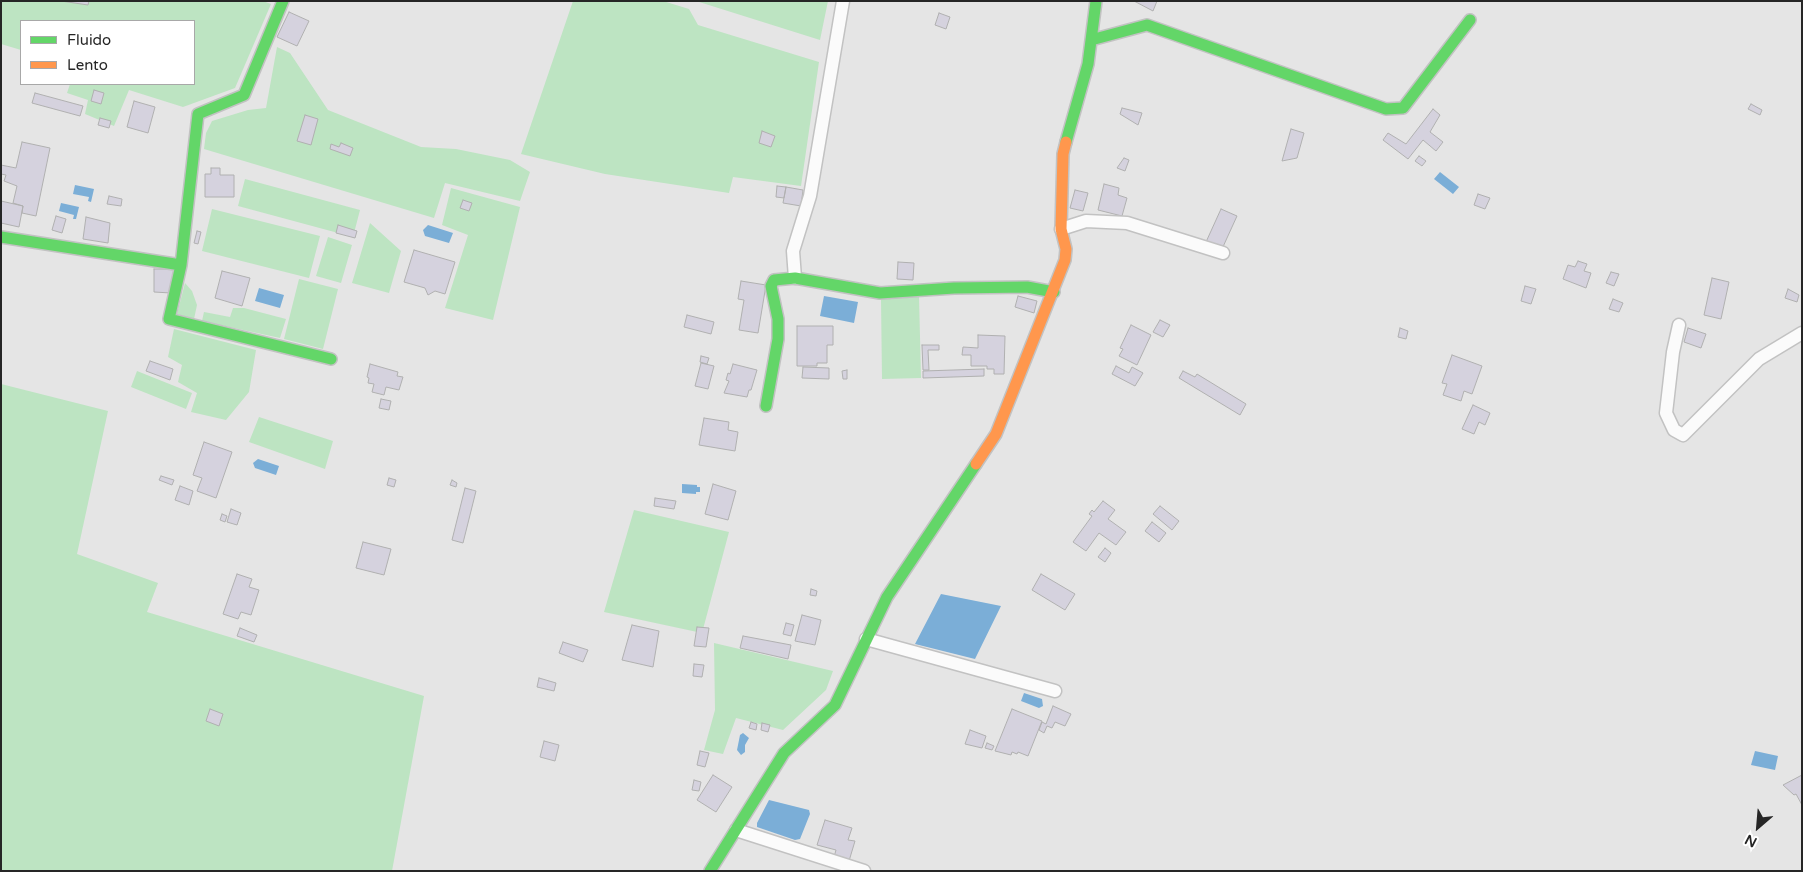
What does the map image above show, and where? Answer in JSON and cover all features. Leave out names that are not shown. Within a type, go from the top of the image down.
[{"type":"street","points":[[283,1],[244,95],[198,114],[181,265],[169,319],[331,359]]},
{"type":"street","points":[[795,278],[793,251],[810,196],[843,1]]},
{"type":"street","points":[[710,871],[784,753],[835,705],[887,597],[996,434],[1054,292],[1066,254],[1061,229],[1063,154],[1088,64],[1096,1]]},
{"type":"street","points":[[1091,40],[1147,26],[1386,110],[1403,108],[1470,20]]},
{"type":"street","points":[[1061,229],[1086,221],[1127,224],[1224,253]]},
{"type":"street","points":[[1,237],[181,265]]},
{"type":"street","points":[[766,406],[778,339],[778,319],[771,286],[774,280],[795,278],[880,292],[1027,287],[1054,292]]},
{"type":"street","points":[[1679,324],[1673,352],[1666,413],[1674,430],[1683,435],[1759,359],[1802,333]]},
{"type":"street","points":[[866,640],[1056,691]]},
{"type":"street","points":[[736,830],[864,871]]},
{"type":"green space","points":[[1,1],[263,1],[271,4],[235,88],[183,107],[129,90],[114,126],[85,114],[88,100],[67,93],[70,85],[195,85],[195,20],[20,20],[20,50],[1,44]]},
{"type":"green space","points":[[573,1],[663,1],[689,9],[698,25],[819,62],[801,186],[733,177],[729,193],[605,174],[521,154]]},
{"type":"green space","points":[[696,1],[828,1],[820,40]]},
{"type":"green space","points":[[277,47],[290,53],[328,110],[421,147],[456,149],[510,160],[530,172],[520,201],[445,183],[434,218],[204,149],[206,133],[212,121],[248,110],[266,108]]},
{"type":"green space","points":[[245,179],[360,210],[353,237],[238,206]]},
{"type":"green space","points":[[451,188],[520,207],[493,320],[445,308],[468,235],[442,225]]},
{"type":"green space","points":[[212,209],[320,236],[309,278],[202,251]]},
{"type":"green space","points":[[370,223],[401,251],[389,293],[352,283]]},
{"type":"green space","points":[[328,237],[352,245],[341,283],[316,276]]},
{"type":"green space","points":[[299,279],[338,289],[323,349],[284,339]]},
{"type":"green space","points":[[185,283],[192,291],[197,305],[194,319],[177,314]]},
{"type":"green space","points":[[919,296],[921,378],[882,379],[881,299]]},
{"type":"green space","points":[[233,308],[244,308],[286,319],[280,338],[202,321],[204,312],[230,317]]},
{"type":"green space","points":[[174,329],[256,350],[249,392],[226,420],[191,412],[197,393],[178,382],[182,365],[168,357]]},
{"type":"green space","points":[[137,371],[192,393],[186,409],[131,387]]},
{"type":"green space","points":[[1,384],[108,411],[77,554],[158,583],[147,612],[424,696],[392,871],[1,871]]},
{"type":"green space","points":[[259,417],[333,441],[325,469],[249,442]]},
{"type":"green space","points":[[634,510],[729,532],[702,633],[604,612]]},
{"type":"green space","points":[[714,643],[833,671],[826,690],[783,730],[736,718],[723,754],[704,750],[715,710]]},
{"type":"water","points":[[1440,172],[1459,187],[1453,194],[1434,179]]},
{"type":"water","points":[[75,185],[94,189],[91,202],[88,201],[89,197],[73,194]]},
{"type":"water","points":[[61,203],[79,207],[76,219],[73,219],[74,215],[59,211]]},
{"type":"water","points":[[428,225],[453,233],[449,243],[425,236],[423,230]]},
{"type":"water","points":[[259,288],[284,295],[280,308],[255,301]]},
{"type":"water","points":[[824,296],[858,302],[854,323],[820,316]]},
{"type":"water","points":[[258,459],[279,466],[276,475],[255,468],[253,463]]},
{"type":"water","points":[[682,484],[697,485],[697,487],[700,487],[700,492],[696,492],[696,494],[682,493]]},
{"type":"water","points":[[941,594],[1001,606],[975,659],[915,644]]},
{"type":"water","points":[[1024,693],[1042,699],[1043,706],[1039,708],[1021,701]]},
{"type":"water","points":[[743,733],[749,738],[745,745],[745,752],[741,755],[737,750],[740,735]]},
{"type":"water","points":[[1755,751],[1778,756],[1775,770],[1751,765]]},
{"type":"water","points":[[769,800],[809,810],[810,814],[800,839],[795,840],[757,827],[757,823]]},
{"type":"building","points":[[61,1],[89,1],[88,5]]},
{"type":"building","points":[[1134,1],[1157,1],[1153,11]]},
{"type":"building","points":[[289,12],[309,21],[297,46],[277,37]]},
{"type":"building","points":[[939,13],[950,17],[946,29],[935,25]]},
{"type":"building","points":[[94,90],[104,93],[101,104],[91,101]]},
{"type":"building","points":[[35,93],[83,106],[80,116],[32,103]]},
{"type":"building","points":[[134,101],[155,107],[148,133],[127,127]]},
{"type":"building","points":[[1751,104],[1762,110],[1760,115],[1748,109]]},
{"type":"building","points":[[1122,108],[1142,113],[1138,125],[1120,114]]},
{"type":"building","points":[[1433,109],[1440,115],[1430,132],[1443,142],[1436,151],[1423,140],[1408,159],[1383,140],[1388,133],[1406,144]]},
{"type":"building","points":[[305,115],[318,119],[311,145],[297,141]]},
{"type":"building","points":[[100,118],[111,121],[109,128],[98,125]]},
{"type":"building","points":[[1291,129],[1304,133],[1297,158],[1282,161]]},
{"type":"building","points":[[762,131],[775,136],[771,147],[759,143]]},
{"type":"building","points":[[22,142],[50,148],[36,216],[22,213],[23,206],[13,203],[17,186],[4,181],[6,175],[1,174],[1,165],[16,168]]},
{"type":"building","points":[[341,143],[353,148],[350,156],[330,149],[331,144],[339,147]]},
{"type":"building","points":[[1419,156],[1426,161],[1422,166],[1415,161]]},
{"type":"building","points":[[1124,158],[1129,160],[1125,171],[1117,168]]},
{"type":"building","points":[[211,168],[220,168],[220,175],[234,175],[234,197],[205,197],[205,174],[211,174]]},
{"type":"building","points":[[1104,184],[1119,188],[1118,195],[1127,198],[1122,216],[1098,210]]},
{"type":"building","points":[[777,186],[786,187],[784,198],[776,197]]},
{"type":"building","points":[[786,187],[803,190],[801,206],[783,203]]},
{"type":"building","points":[[1075,190],[1088,193],[1083,211],[1070,208]]},
{"type":"building","points":[[1478,194],[1490,198],[1485,209],[1474,205]]},
{"type":"building","points":[[109,196],[122,199],[121,206],[107,204]]},
{"type":"building","points":[[463,200],[472,203],[469,211],[460,208]]},
{"type":"building","points":[[1,201],[23,206],[19,227],[1,223]]},
{"type":"building","points":[[1221,209],[1237,216],[1222,249],[1206,242]]},
{"type":"building","points":[[56,216],[66,219],[62,233],[52,230]]},
{"type":"building","points":[[86,217],[110,223],[108,243],[83,239]]},
{"type":"building","points":[[338,225],[357,231],[355,238],[336,233]]},
{"type":"building","points":[[197,231],[201,232],[198,244],[194,243]]},
{"type":"building","points":[[414,250],[455,262],[445,294],[435,291],[428,295],[425,288],[404,282]]},
{"type":"building","points":[[1578,261],[1587,264],[1584,271],[1591,273],[1586,288],[1563,279],[1568,265],[1575,267]]},
{"type":"building","points":[[898,262],[914,263],[913,280],[897,279]]},
{"type":"building","points":[[154,269],[174,269],[171,293],[154,292]]},
{"type":"building","points":[[222,271],[250,278],[242,306],[215,298]]},
{"type":"building","points":[[1611,272],[1619,274],[1614,286],[1606,283]]},
{"type":"building","points":[[1712,278],[1729,282],[1721,319],[1704,315]]},
{"type":"building","points":[[741,281],[766,285],[758,333],[739,330],[744,300],[738,299]]},
{"type":"building","points":[[1525,286],[1536,289],[1531,304],[1521,301]]},
{"type":"building","points":[[1788,289],[1799,295],[1797,302],[1785,298]]},
{"type":"building","points":[[1018,296],[1037,301],[1034,313],[1015,307]]},
{"type":"building","points":[[1613,299],[1623,303],[1619,312],[1609,309]]},
{"type":"building","points":[[687,315],[714,322],[711,334],[684,327]]},
{"type":"building","points":[[1160,320],[1170,325],[1163,337],[1153,332]]},
{"type":"building","points":[[1131,325],[1151,335],[1137,365],[1119,356],[1123,349],[1120,348]]},
{"type":"building","points":[[797,326],[833,326],[833,345],[827,345],[827,363],[817,363],[817,366],[797,366]]},
{"type":"building","points":[[1400,328],[1408,331],[1406,339],[1398,337]]},
{"type":"building","points":[[1688,328],[1706,334],[1701,348],[1684,342]]},
{"type":"building","points":[[978,335],[1005,336],[1004,374],[994,374],[994,369],[987,369],[987,366],[971,366],[971,355],[962,355],[963,347],[978,348]]},
{"type":"building","points":[[922,345],[939,345],[939,350],[928,350],[929,370],[923,370]]},
{"type":"building","points":[[1452,355],[1482,366],[1472,394],[1464,391],[1461,401],[1443,395],[1447,384],[1442,383]]},
{"type":"building","points":[[701,356],[709,358],[707,364],[700,362]]},
{"type":"building","points":[[150,361],[173,369],[170,380],[146,371]]},
{"type":"building","points":[[701,363],[714,366],[708,389],[695,386]]},
{"type":"building","points":[[370,364],[398,372],[397,376],[403,377],[399,390],[386,387],[384,395],[372,392],[374,384],[368,383],[369,378],[367,377]]},
{"type":"building","points":[[733,364],[757,370],[747,397],[724,393],[729,381],[726,380],[728,373],[730,374]]},
{"type":"building","points":[[1116,366],[1129,373],[1132,367],[1143,373],[1135,386],[1112,374]]},
{"type":"building","points":[[803,367],[829,368],[829,379],[802,378]]},
{"type":"building","points":[[984,369],[984,376],[923,378],[923,371]]},
{"type":"building","points":[[847,370],[847,379],[843,379],[842,371]]},
{"type":"building","points":[[1183,371],[1195,377],[1197,374],[1246,404],[1240,415],[1179,378]]},
{"type":"building","points":[[381,399],[391,401],[389,410],[379,408]]},
{"type":"building","points":[[1473,405],[1490,413],[1485,425],[1479,422],[1474,434],[1462,429]]},
{"type":"building","points":[[704,418],[729,422],[728,430],[738,432],[735,451],[699,445]]},
{"type":"building","points":[[204,442],[232,452],[216,498],[197,491],[202,478],[193,475]]},
{"type":"building","points":[[161,476],[174,480],[172,485],[159,480]]},
{"type":"building","points":[[389,478],[396,480],[394,487],[387,485]]},
{"type":"building","points":[[452,480],[457,483],[456,487],[450,485]]},
{"type":"building","points":[[713,484],[736,491],[728,520],[705,514]]},
{"type":"building","points":[[180,486],[193,491],[189,505],[175,500]]},
{"type":"building","points":[[465,488],[476,491],[463,543],[452,540]]},
{"type":"building","points":[[655,498],[676,501],[674,509],[654,506]]},
{"type":"building","points":[[1103,501],[1115,510],[1108,519],[1126,532],[1116,545],[1099,533],[1086,551],[1073,542],[1092,516],[1089,514],[1092,510],[1094,512]]},
{"type":"building","points":[[1160,506],[1179,521],[1172,530],[1153,514]]},
{"type":"building","points":[[231,509],[241,513],[237,525],[227,522]]},
{"type":"building","points":[[222,514],[227,516],[225,522],[220,520]]},
{"type":"building","points":[[1152,522],[1166,533],[1159,542],[1145,531]]},
{"type":"building","points":[[363,542],[391,549],[384,575],[356,568]]},
{"type":"building","points":[[1105,548],[1111,553],[1105,562],[1098,557]]},
{"type":"building","points":[[237,574],[252,579],[249,587],[259,590],[251,615],[241,612],[238,619],[223,614]]},
{"type":"building","points":[[1041,574],[1075,594],[1065,610],[1032,590]]},
{"type":"building","points":[[811,589],[817,591],[816,596],[810,595]]},
{"type":"building","points":[[802,615],[821,620],[815,645],[795,641]]},
{"type":"building","points":[[786,623],[794,625],[791,636],[783,634]]},
{"type":"building","points":[[632,625],[659,631],[653,667],[622,660]]},
{"type":"building","points":[[697,627],[709,628],[706,647],[694,646]]},
{"type":"building","points":[[240,628],[257,635],[254,642],[237,636]]},
{"type":"building","points":[[743,636],[791,645],[788,659],[740,648]]},
{"type":"building","points":[[563,642],[588,650],[583,662],[559,653]]},
{"type":"building","points":[[694,664],[704,665],[702,677],[693,676]]},
{"type":"building","points":[[539,678],[556,683],[554,691],[537,687]]},
{"type":"building","points":[[1053,706],[1071,714],[1065,726],[1055,722],[1052,728],[1047,726],[1044,733],[1039,730],[1042,722],[1046,724]]},
{"type":"building","points":[[210,709],[223,714],[219,726],[206,721]]},
{"type":"building","points":[[1012,709],[1042,721],[1028,756],[1018,752],[1017,754],[1012,752],[1011,755],[995,751]]},
{"type":"building","points":[[751,722],[757,724],[756,730],[749,728]]},
{"type":"building","points":[[762,723],[770,725],[768,732],[761,730]]},
{"type":"building","points":[[970,730],[986,736],[982,748],[965,744]]},
{"type":"building","points":[[544,741],[559,745],[555,761],[540,757]]},
{"type":"building","points":[[987,743],[994,746],[992,750],[985,748]]},
{"type":"building","points":[[700,751],[709,753],[705,767],[697,765]]},
{"type":"building","points":[[713,775],[732,787],[716,812],[697,800]]},
{"type":"building","points":[[1802,775],[1802,805],[1796,794],[1794,795],[1783,785]]},
{"type":"building","points":[[694,780],[701,782],[699,791],[692,790]]},
{"type":"building","points":[[825,820],[852,828],[848,840],[855,841],[849,861],[834,857],[836,850],[817,845]]},
{"type":"traffic: fast","points":[[181,265],[198,114],[244,95],[283,1]]},
{"type":"traffic: fast","points":[[1066,142],[1088,64],[1096,1]]},
{"type":"traffic: fast","points":[[1091,40],[1147,25],[1386,109],[1403,108],[1470,20]]},
{"type":"traffic: fast","points":[[1,237],[181,265],[169,319],[331,359]]},
{"type":"traffic: fast","points":[[766,406],[778,339],[778,319],[771,286],[774,280],[795,278],[880,293],[954,288],[1027,287],[1054,292]]},
{"type":"traffic: fast","points":[[710,871],[784,753],[835,705],[887,597],[976,464]]},
{"type":"traffic: slow","points":[[976,464],[996,434],[1065,260],[1066,249],[1061,229],[1063,154],[1066,142]]}]
